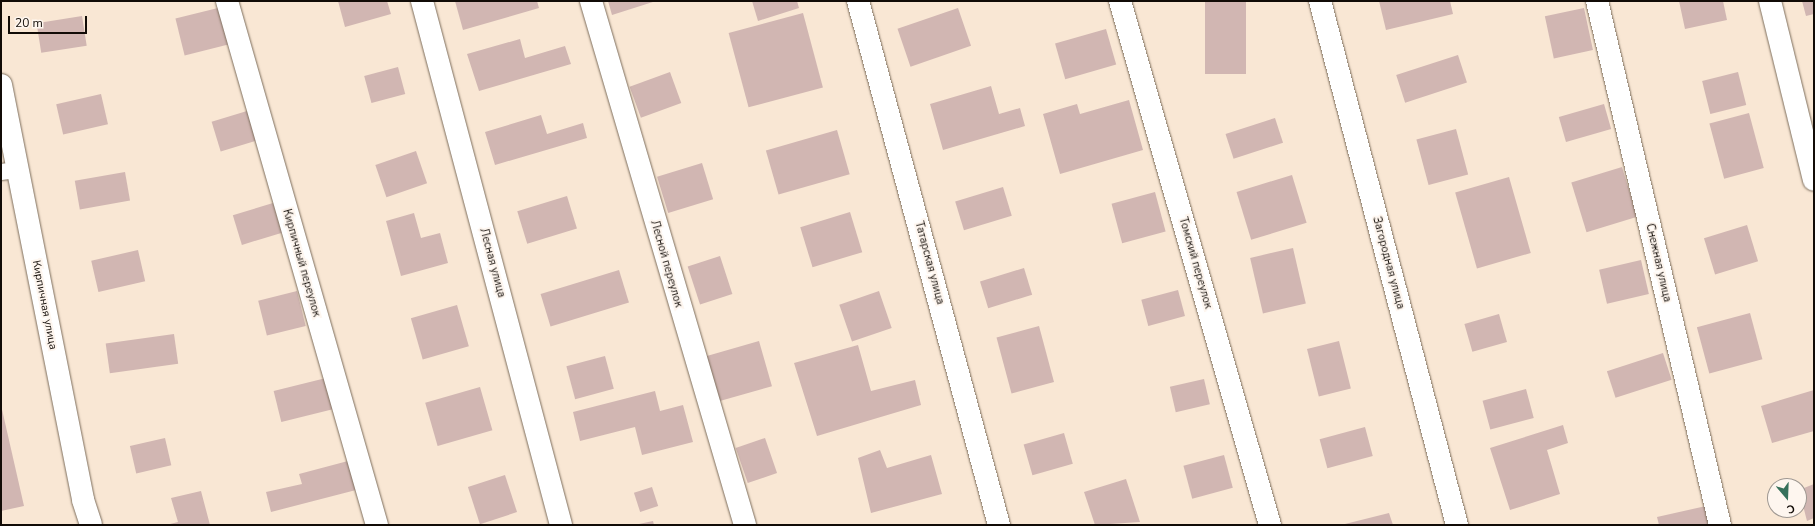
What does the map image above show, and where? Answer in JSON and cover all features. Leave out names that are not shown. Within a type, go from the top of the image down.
[{"type":"street","name":"Кирпичный переулок","points":[[227,1],[377,525]]},
{"type":"street","name":"Лесная улица","points":[[422,1],[561,525]]},
{"type":"street","name":"Лесной переулок","points":[[591,1],[744,525]]},
{"type":"street","name":"Татарская улица","points":[[858,1],[999,525]]},
{"type":"street","name":"Томский переулок","points":[[1120,1],[1270,525]]},
{"type":"street","name":"Загородная улица","points":[[1320,1],[1457,525]]},
{"type":"street","name":"Снежная улица","points":[[1597,1],[1720,525]]},
{"type":"street","points":[[1770,1],[1814,180]]},
{"type":"street","name":"Кирпичная улица","points":[[1,85],[9,171],[91,525]]},
{"type":"building","points":[[338,1],[387,1],[391,14],[345,27]]},
{"type":"building","points":[[455,1],[537,1],[539,8],[463,30]]},
{"type":"building","points":[[608,1],[656,1],[612,15]]},
{"type":"building","points":[[752,1],[797,1],[799,8],[758,21]]},
{"type":"building","points":[[1205,1],[1246,1],[1246,74],[1205,74]]},
{"type":"building","points":[[1379,1],[1450,1],[1453,14],[1386,30]]},
{"type":"building","points":[[1679,1],[1723,1],[1727,20],[1685,29]]},
{"type":"building","points":[[1802,1],[1814,1],[1814,14],[1806,16]]},
{"type":"building","points":[[222,7],[231,44],[185,55],[175,19]]},
{"type":"building","points":[[958,8],[971,46],[911,67],[897,29]]},
{"type":"building","points":[[1584,8],[1593,50],[1554,58],[1545,16]]},
{"type":"building","points":[[803,13],[823,87],[749,107],[729,33]]},
{"type":"building","points":[[82,16],[87,46],[41,53],[37,23]]},
{"type":"building","points":[[1106,29],[1116,65],[1065,79],[1055,44]]},
{"type":"building","points":[[520,39],[525,58],[565,46],[571,64],[479,91],[467,54]]},
{"type":"building","points":[[1458,55],[1467,83],[1405,103],[1396,75]]},
{"type":"building","points":[[398,67],[405,94],[371,103],[364,76]]},
{"type":"building","points":[[670,72],[681,103],[641,118],[630,87]]},
{"type":"building","points":[[1738,72],[1746,105],[1710,114],[1702,81]]},
{"type":"building","points":[[991,86],[999,114],[1020,108],[1025,126],[943,150],[930,104]]},
{"type":"building","points":[[101,94],[108,124],[63,135],[56,104]]},
{"type":"building","points":[[1129,100],[1143,150],[1060,174],[1043,114],[1077,104],[1080,114]]},
{"type":"building","points":[[1604,104],[1611,129],[1566,142],[1559,117]]},
{"type":"building","points":[[247,111],[256,141],[221,151],[212,122]]},
{"type":"building","points":[[1749,113],[1764,168],[1724,179],[1709,124]]},
{"type":"building","points":[[541,115],[547,134],[583,123],[587,138],[495,165],[485,132]]},
{"type":"building","points":[[1275,118],[1283,143],[1234,159],[1226,134]]},
{"type":"building","points":[[1456,129],[1468,174],[1429,185],[1416,140]]},
{"type":"building","points":[[837,130],[850,174],[779,195],[766,150]]},
{"type":"building","points":[[416,151],[427,183],[386,197],[375,165]]},
{"type":"building","points":[[702,163],[713,199],[668,213],[657,177]]},
{"type":"building","points":[[1622,167],[1637,217],[1587,232],[1571,182]]},
{"type":"building","points":[[125,172],[130,201],[80,209],[75,181]]},
{"type":"building","points":[[1292,175],[1307,223],[1251,240],[1237,192]]},
{"type":"building","points":[[1509,177],[1531,253],[1477,268],[1455,192]]},
{"type":"building","points":[[1003,187],[1012,216],[964,230],[955,202]]},
{"type":"building","points":[[1155,192],[1166,232],[1122,243],[1112,204]]},
{"type":"building","points":[[567,196],[577,229],[527,244],[517,211]]},
{"type":"building","points":[[273,203],[282,233],[242,245],[233,215]]},
{"type":"building","points":[[850,212],[862,252],[813,267],[800,227]]},
{"type":"building","points":[[414,213],[421,238],[440,233],[448,263],[401,276],[386,221]]},
{"type":"building","points":[[1747,225],[1758,261],[1715,274],[1704,238]]},
{"type":"building","points":[[1293,248],[1306,304],[1263,313],[1250,258]]},
{"type":"building","points":[[138,250],[145,281],[98,292],[91,261]]},
{"type":"building","points":[[720,256],[732,294],[700,305],[688,267]]},
{"type":"building","points":[[1641,260],[1649,294],[1607,304],[1599,270]]},
{"type":"building","points":[[1024,268],[1032,295],[988,308],[980,281]]},
{"type":"building","points":[[619,270],[629,303],[551,326],[541,294]]},
{"type":"building","points":[[1178,290],[1185,316],[1148,326],[1141,300]]},
{"type":"building","points":[[297,291],[306,326],[267,336],[258,301]]},
{"type":"building","points":[[879,291],[892,328],[852,342],[839,305]]},
{"type":"building","points":[[457,305],[469,346],[423,360],[411,318]]},
{"type":"building","points":[[1750,313],[1762,359],[1709,374],[1697,327]]},
{"type":"building","points":[[1499,314],[1507,342],[1472,352],[1464,324]]},
{"type":"building","points":[[1039,326],[1054,382],[1012,393],[996,337]]},
{"type":"building","points":[[174,334],[178,364],[110,373],[106,344]]},
{"type":"building","points":[[759,341],[772,386],[718,402],[705,356]]},
{"type":"building","points":[[1339,341],[1351,389],[1319,397],[1307,349]]},
{"type":"building","points":[[858,345],[871,391],[915,380],[921,405],[817,436],[794,363]]},
{"type":"building","points":[[1663,353],[1672,380],[1616,398],[1607,371]]},
{"type":"building","points":[[605,356],[614,389],[575,399],[566,366]]},
{"type":"building","points":[[326,378],[334,409],[281,422],[274,391]]},
{"type":"building","points":[[1204,379],[1210,404],[1176,412],[1170,387]]},
{"type":"building","points":[[480,387],[492,430],[438,446],[425,403]]},
{"type":"building","points":[[1526,389],[1534,418],[1490,430],[1483,401]]},
{"type":"building","points":[[1814,390],[1814,431],[1772,443],[1761,406]]},
{"type":"building","points":[[655,391],[660,411],[683,405],[693,442],[642,455],[635,427],[580,441],[573,412]]},
{"type":"building","points":[[1,405],[24,506],[1,511]]},
{"type":"building","points":[[1563,425],[1568,443],[1547,450],[1560,494],[1510,510],[1490,448]]},
{"type":"building","points":[[1365,427],[1373,456],[1327,468],[1320,439]]},
{"type":"building","points":[[1064,433],[1073,464],[1032,475],[1024,445]]},
{"type":"building","points":[[165,438],[171,465],[136,473],[130,446]]},
{"type":"building","points":[[765,438],[777,473],[748,483],[736,448]]},
{"type":"building","points":[[880,450],[887,468],[931,455],[942,494],[871,513],[858,458]]},
{"type":"building","points":[[1224,455],[1233,488],[1192,499],[1183,466]]},
{"type":"building","points":[[348,461],[356,490],[271,512],[266,492],[302,484],[299,474]]},
{"type":"building","points":[[505,475],[517,512],[480,524],[468,487]]},
{"type":"building","points":[[1126,479],[1140,522],[1095,525],[1084,492]]},
{"type":"building","points":[[1814,484],[1814,518],[1807,521],[1806,518],[1807,487]]},
{"type":"building","points":[[652,487],[658,506],[640,512],[634,493]]},
{"type":"building","points":[[201,491],[210,525],[166,525],[178,522],[171,498]]},
{"type":"building","points":[[1706,506],[1710,525],[1659,525],[1657,517]]},
{"type":"building","points":[[1389,513],[1393,525],[1345,525],[1345,524]]},
{"type":"building","points":[[653,521],[654,525],[639,525],[639,524]]}]
